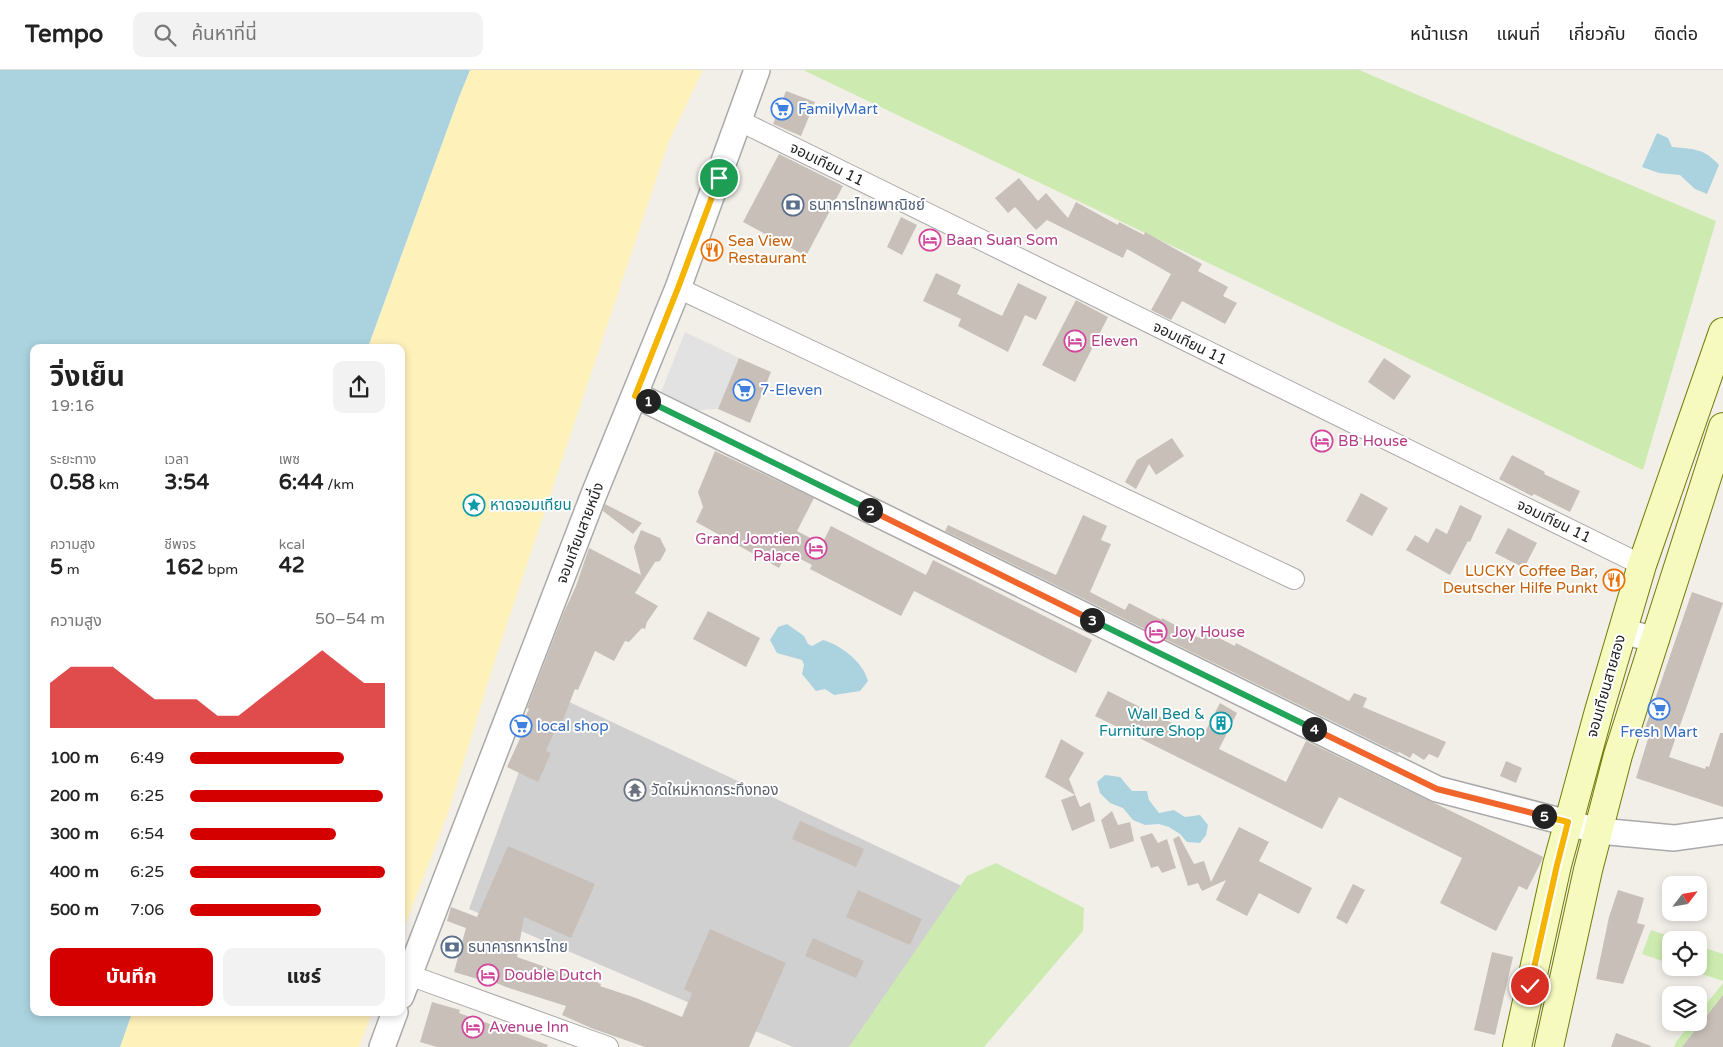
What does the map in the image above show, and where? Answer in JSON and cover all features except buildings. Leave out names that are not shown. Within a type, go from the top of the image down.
[{"type":"main road","name":"จอมเทียนสายสอง","points":[[1517,1047],[1557,865],[1580,775],[1642,565],[1723,332]]},
{"type":"main road","name":"จอมเทียนสายสอง","points":[[1549,1047],[1588,870],[1600,831],[1618,755],[1723,427]]},
{"type":"street","name":"จอมเทียนสายหนึ่ง","points":[[405,985],[594,494],[678,288],[757,70]]},
{"type":"street","name":"จอมเทียน 11","points":[[738,122],[748,125],[1642,565]]},
{"type":"street","points":[[678,288],[1294,579]]},
{"type":"street","points":[[635,396],[1437,789],[1600,831],[1674,838],[1723,832]]},
{"type":"street","points":[[1622,631],[1656,640]]},
{"type":"street","points":[[405,985],[608,1047]]},
{"type":"street","points":[[383,1047],[394,1016]]},
{"type":"shaded area","points":[[685,332],[739,358],[718,409],[685,411],[659,397]]},
{"type":"shaded area","name":"วัดใหม่หาดกระทึงทอง","points":[[548,692],[966,888],[849,1047],[793,1047],[469,909]]},
{"type":"green space","points":[[803,70],[1359,70],[1716,221],[1643,470]]},
{"type":"green space","points":[[996,863],[1084,908],[1083,931],[984,1047],[849,1047],[967,876]]},
{"type":"green space","points":[[1651,930],[1662,934],[1662,961],[1642,954]]},
{"type":"green space","points":[[1707,949],[1723,954],[1723,981],[1707,976]]},
{"type":"green space","points":[[1723,983],[1723,995],[1707,1015],[1707,1003]]},
{"type":"green space","points":[[1685,1031],[1695,1031],[1682,1047],[1674,1047]]},
{"type":"sand","name":"หาดจอมเทียน","points":[[470,70],[703,70],[669,141],[494,663],[448,813],[405,926],[405,344],[369,344]]},
{"type":"sand","points":[[131,1016],[371,1016],[359,1047],[120,1047]]},
{"type":"water","points":[[0,70],[470,70],[369,344],[30,344],[30,1016],[131,1016],[120,1047],[0,1047]]},
{"type":"water","points":[[1657,133],[1668,138],[1672,147],[1698,150],[1714,159],[1719,165],[1707,194],[1695,189],[1680,175],[1659,173],[1642,167]]},
{"type":"water","points":[[787,624],[804,636],[808,644],[812,646],[823,640],[830,642],[850,655],[861,667],[868,681],[860,691],[834,695],[825,689],[816,691],[802,674],[804,665],[802,660],[777,653],[770,640],[778,627]]},
{"type":"water","points":[[1105,775],[1120,777],[1132,791],[1147,791],[1149,800],[1159,813],[1174,810],[1185,817],[1200,815],[1208,825],[1206,835],[1200,843],[1187,842],[1180,834],[1169,827],[1159,824],[1145,825],[1133,820],[1123,808],[1110,803],[1100,793],[1097,782]]},
{"type":"place","name":"FamilyMart","points":[[782,109]]},
{"type":"place","name":"ธนาคารไทยพาณิชย์","points":[[793,205]]},
{"type":"place","name":"Baan Suan Som","points":[[930,240]]},
{"type":"place","name":"Sea View Restaurant","points":[[712,250]]},
{"type":"place","name":"Eleven","points":[[1075,341]]},
{"type":"place","name":"7-Eleven","points":[[744,390]]},
{"type":"place","name":"BB House","points":[[1322,441]]},
{"type":"place","name":"หาดจอมเทียน","points":[[474,505]]},
{"type":"place","name":"Grand Jomtien Palace","points":[[816,548]]},
{"type":"place","name":"LUCKY Coffee Bar, Deutscher Hilfe Punkt","points":[[1614,580]]},
{"type":"place","name":"Joy House","points":[[1156,632]]},
{"type":"place","name":"Fresh Mart","points":[[1659,709]]},
{"type":"place","name":"Wall Bed & Furniture Shop","points":[[1221,723]]},
{"type":"place","name":"local shop","points":[[521,726]]},
{"type":"place","name":"วัดใหม่หาดกระทึงทอง","points":[[635,790]]},
{"type":"place","name":"ธนาคารทหารไทย","points":[[452,947]]},
{"type":"place","name":"Double Dutch","points":[[488,975]]},
{"type":"place","name":"Avenue Inn","points":[[473,1027]]},
{"type":"route","points":[[719,178],[635,396],[1437,789],[1568,822],[1530,986]]}]
